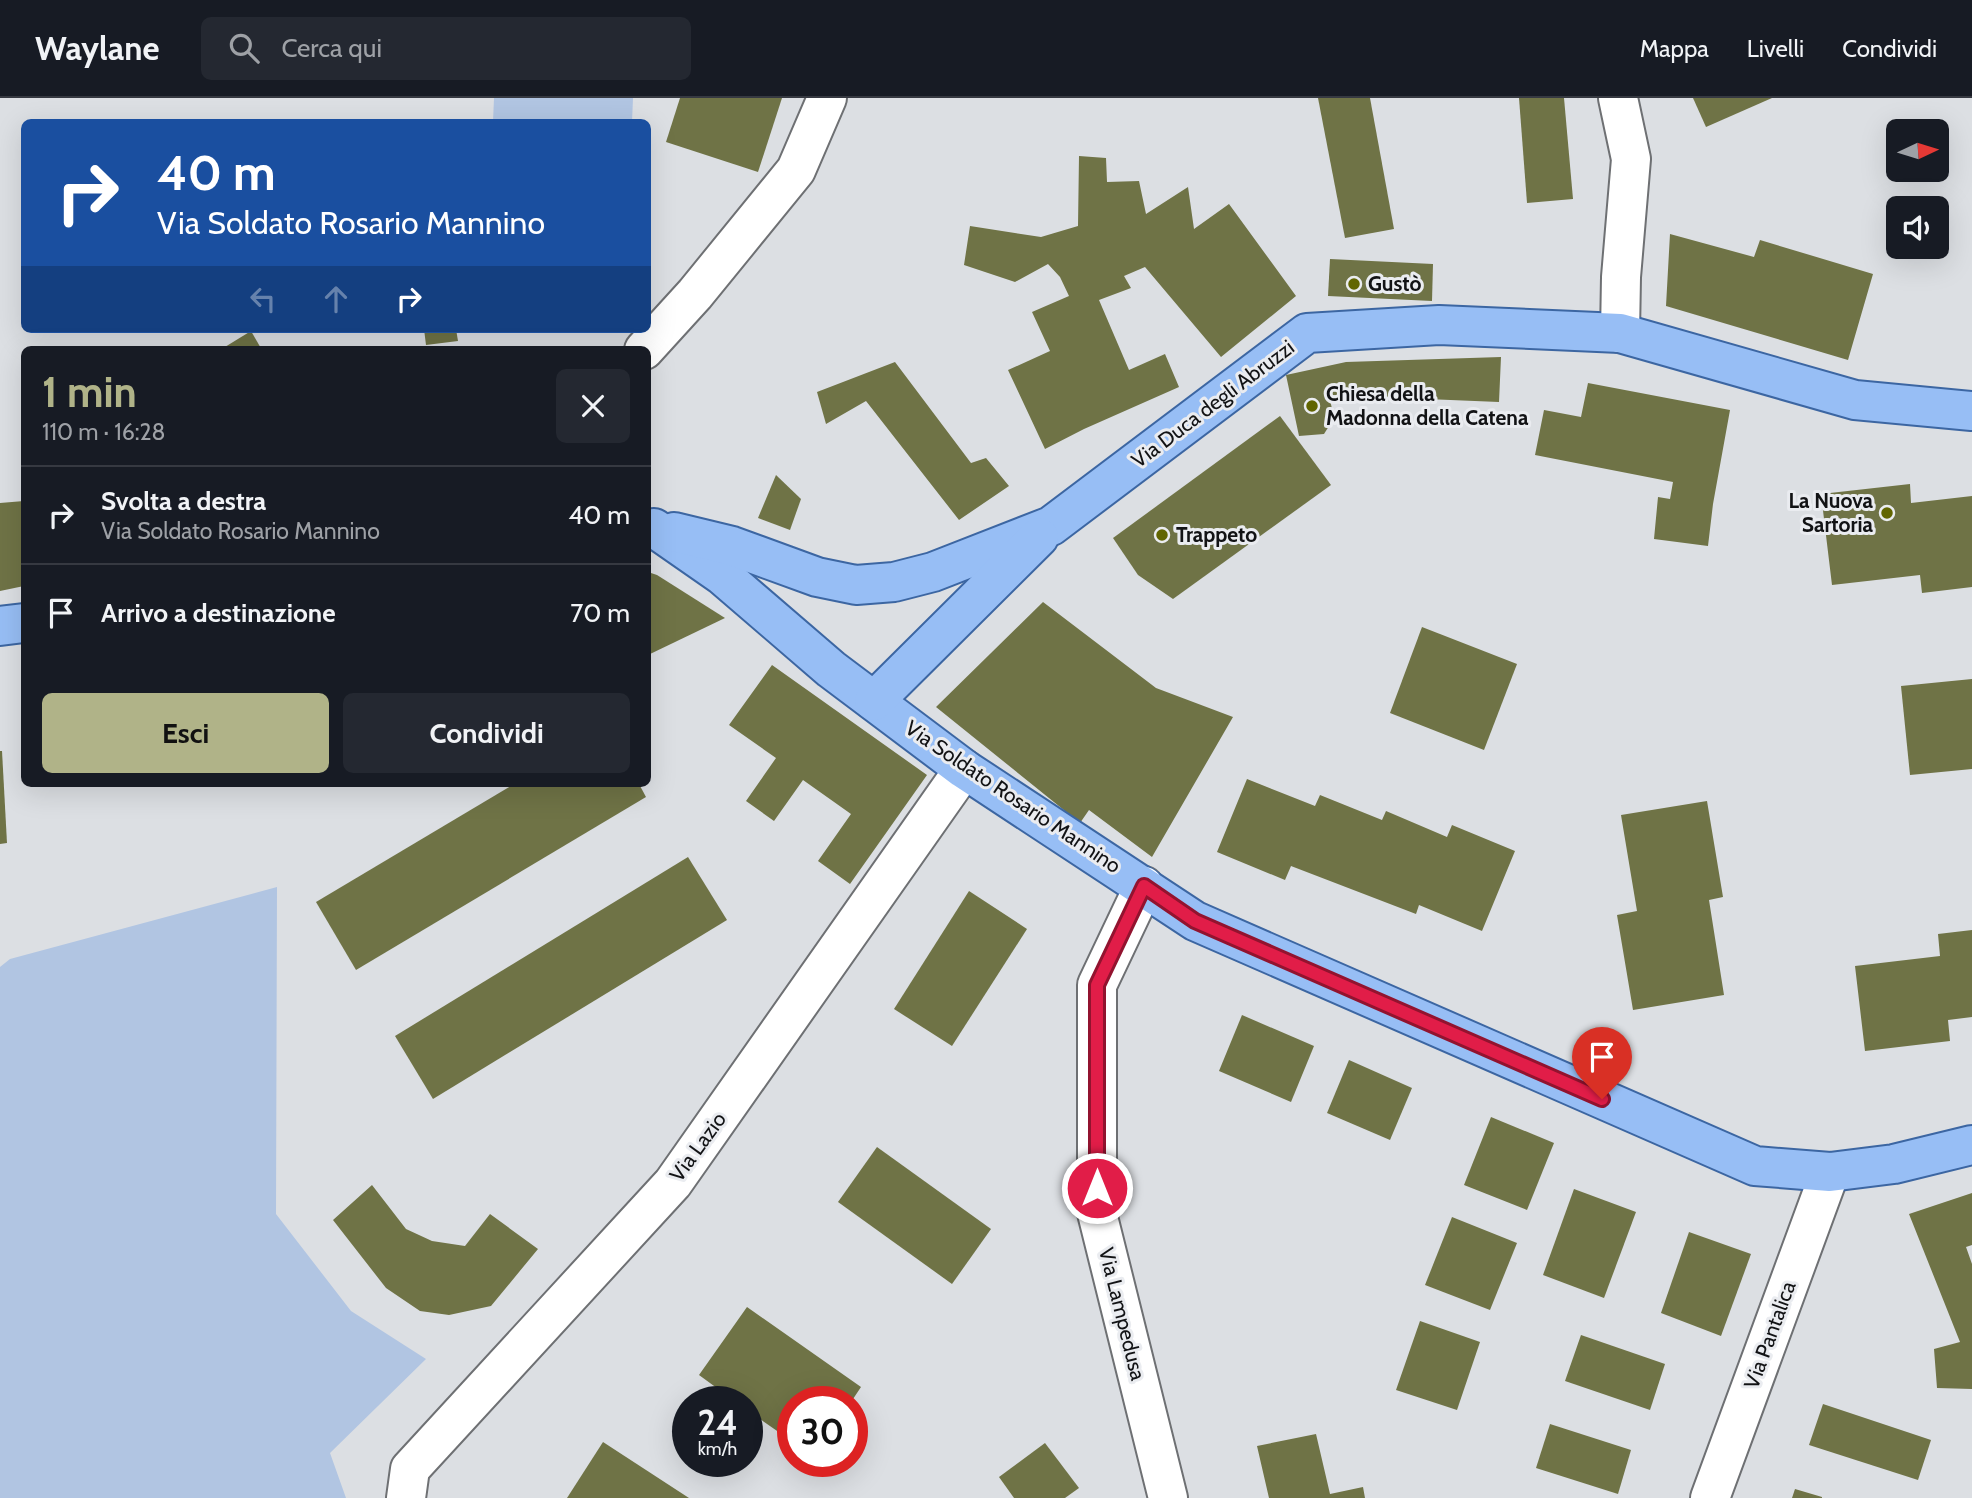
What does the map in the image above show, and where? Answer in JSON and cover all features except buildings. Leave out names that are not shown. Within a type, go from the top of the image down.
[{"type":"main road","name":"Via Duca degli Abruzzi","points":[[651,527],[732,546],[817,577],[856,585],[894,582],[933,572],[1051,526],[1307,333],[1439,325],[1620,333],[1855,400],[1972,411]]},
{"type":"main road","points":[[874,701],[1051,526]]},
{"type":"main road","name":"Via Soldato Rosario Mannino","points":[[651,527],[723,576],[831,669],[964,769],[1195,921],[1755,1166],[1830,1172],[1894,1164],[1972,1144]]},
{"type":"main road","points":[[0,626],[21,623]]},
{"type":"street","points":[[649,346],[695,294],[796,170],[827,98]]},
{"type":"street","points":[[1618,98],[1631,159],[1621,277],[1620,333]]},
{"type":"street","name":"Via Lazio","points":[[406,1498],[410,1469],[673,1183],[964,769]]},
{"type":"street","name":"Via Lampedusa","points":[[1144,886],[1097,985],[1097,1213],[1168,1498]]},
{"type":"street","name":"Via Pantalica","points":[[1710,1498],[1830,1172]]},
{"type":"shaded area","points":[[494,98],[633,98],[632,119],[493,119]]},
{"type":"shaded area","points":[[277,887],[276,1214],[351,1311],[426,1359],[330,1453],[346,1498],[0,1498],[0,967],[10,959]]},
{"type":"place","name":"Gustò","points":[[1354,284]]},
{"type":"place","name":"Chiesa della Madonna della Catena","points":[[1312,406]]},
{"type":"place","name":"La Nuova Sartoria","points":[[1887,513]]},
{"type":"place","name":"Trappeto","points":[[1162,535]]},
{"type":"route","points":[[1097,1188],[1097,985],[1144,886],[1195,921],[1602,1099]]}]
